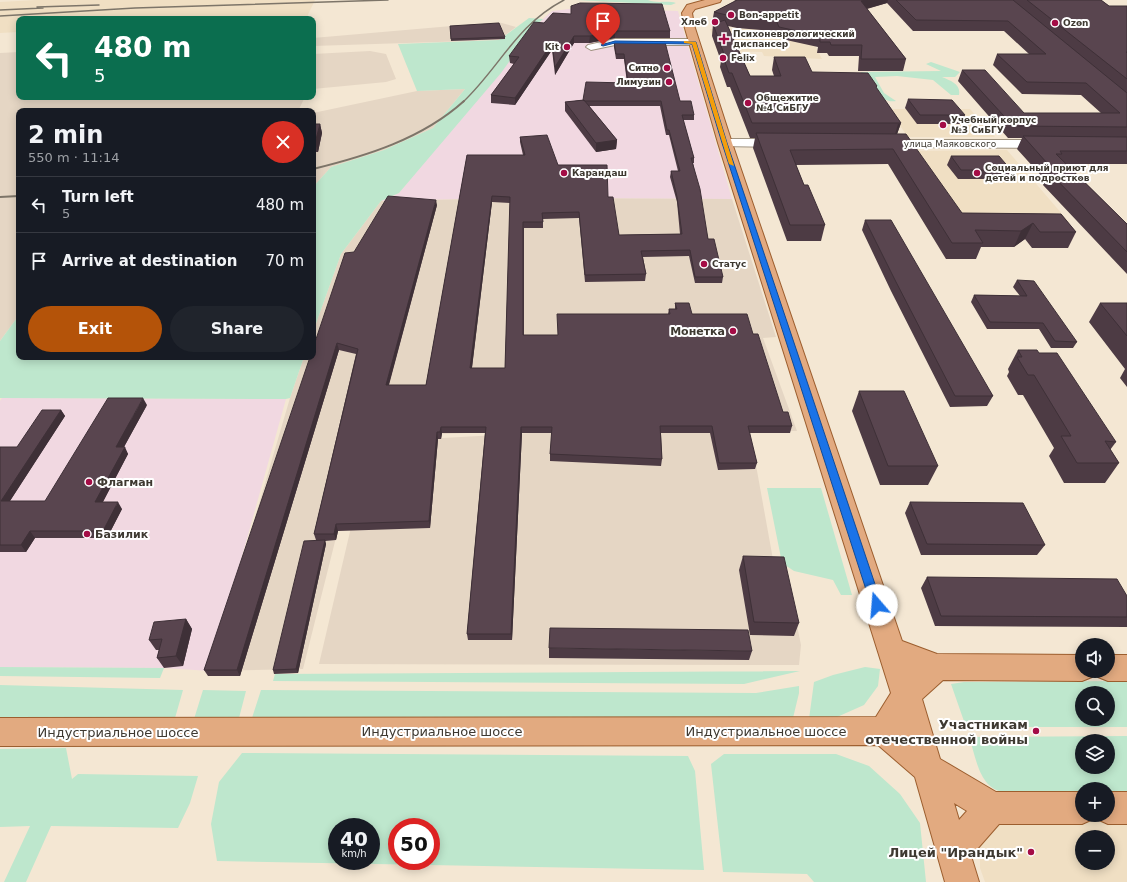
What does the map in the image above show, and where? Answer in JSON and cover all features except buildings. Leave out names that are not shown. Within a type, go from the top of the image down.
[{"type":"main road","points":[[716,0],[692,7],[687,13],[694,42],[724,143],[930,770],[962,882]]},
{"type":"main road","points":[[891,649],[937,667],[1075,668]]},
{"type":"main road","points":[[937,667],[906,695],[884,731],[930,770],[992,808],[1075,808]]},
{"type":"main road","points":[[1115,668],[1127,668]]},
{"type":"main road","name":"Индустриальное шоссе","points":[[0,732],[884,731]]},
{"type":"main road","points":[[953,851],[992,808]]},
{"type":"main road","points":[[1115,808],[1127,808]]},
{"type":"street","points":[[591,47],[615,42],[694,42]]},
{"type":"street","points":[[724,143],[793,143]]},
{"type":"street","name":"улица Маяковского","points":[[870,144],[1056,144]]},
{"type":"shaded area","points":[[36,0],[315,0],[307,16],[16,16],[16,32],[0,33],[0,2]]},
{"type":"shaded area","points":[[578,8],[678,11],[732,199],[510,198],[381,201],[399,193],[534,27],[552,11]]},
{"type":"shaded area","points":[[498,22],[516,27],[499,40],[316,46],[316,38]]},
{"type":"shaded area","points":[[710,29],[807,30],[822,59],[764,56],[762,52],[718,51]]},
{"type":"shaded area","points":[[370,51],[386,54],[396,79],[386,82],[316,89],[316,54]]},
{"type":"shaded area","points":[[16,52],[16,100],[304,100],[300,108],[16,108],[16,319],[0,341],[0,53]]},
{"type":"shaded area","points":[[465,89],[433,128],[384,150],[331,167],[316,184],[316,112],[417,91]]},
{"type":"shaded area","points":[[888,109],[970,109],[995,137],[908,137]]},
{"type":"shaded area","points":[[1007,150],[1069,222],[959,221],[913,151]]},
{"type":"shaded area","points":[[525,198],[732,199],[776,337],[763,338],[797,431],[533,430],[361,438],[303,669],[210,671],[290,398],[303,360],[316,360],[316,324],[341,254],[381,201]]},
{"type":"shaded area","points":[[2,398],[286,399],[210,671],[164,668],[0,667],[0,401]]},
{"type":"shaded area","points":[[549,432],[750,432],[774,565],[786,572],[801,645],[799,665],[319,664],[371,442]]},
{"type":"shaded area","name":"Лицей \"Ирандык\"","points":[[1007,817],[1075,817],[1075,822],[1115,822],[1115,817],[1127,817],[1127,882],[985,882],[980,868],[980,841],[988,823]]},
{"type":"green space","points":[[577,0],[648,0],[655,2],[676,3],[671,5]]},
{"type":"green space","points":[[529,18],[543,19],[534,27],[501,73],[399,193],[381,201],[341,254],[316,324],[316,184],[331,167],[384,150],[433,128],[465,89],[417,91],[398,44],[499,40]]},
{"type":"green space","points":[[931,62],[960,72],[955,77],[942,77],[957,86],[959,95],[951,95],[933,80],[897,76],[875,77],[884,93],[896,101],[885,100],[872,89],[861,76],[861,72],[941,71],[926,64]]},
{"type":"green space","points":[[16,319],[16,360],[303,360],[290,398],[286,399],[0,398],[0,341]]},
{"type":"green space","points":[[767,488],[821,488],[852,595],[841,595],[833,580],[794,571],[782,563]]},
{"type":"green space","points":[[0,667],[164,668],[160,678],[0,676]]},
{"type":"green space","points":[[865,667],[880,669],[878,686],[864,705],[837,717],[809,719],[814,682],[833,675]]},
{"type":"green space","points":[[800,671],[744,684],[273,681],[275,674]]},
{"type":"green space","points":[[1127,681],[1127,727],[966,727],[951,684],[964,682]]},
{"type":"green space","points":[[0,685],[183,690],[175,718],[0,718]]},
{"type":"green space","points":[[799,686],[799,693],[793,718],[252,718],[261,690],[756,693]]},
{"type":"green space","points":[[203,690],[246,691],[239,718],[194,719]]},
{"type":"green space","points":[[1075,736],[1075,774],[1115,774],[1115,736],[1127,736],[1127,792],[1115,792],[1115,782],[1075,782],[1075,792],[1003,792],[989,785],[977,762],[969,737]]},
{"type":"green space","points":[[66,748],[72,779],[78,774],[198,776],[190,803],[178,828],[51,826],[26,882],[4,882],[30,826],[0,827],[0,749]]},
{"type":"green space","points":[[242,753],[688,756],[695,771],[704,870],[440,865],[440,818],[388,818],[388,864],[380,864],[380,818],[328,818],[328,863],[217,861],[211,824],[219,782]]},
{"type":"green space","points":[[724,754],[836,754],[869,766],[900,794],[920,823],[926,882],[814,882],[807,874],[723,872],[711,764]]},
{"type":"railway","points":[[0,16],[135,8],[388,0]]},
{"type":"railway","points":[[464,101],[488,75],[521,34],[547,10],[564,0]]},
{"type":"railway","points":[[37,7],[99,5]]},
{"type":"railway","points":[[0,10],[43,8]]},
{"type":"railway","points":[[316,168],[373,152],[412,136],[448,114],[464,101]]},
{"type":"railway","points":[[0,197],[16,196]]},
{"type":"slow traffic","points":[[685,42],[694,42],[724,143],[732,164]]},
{"type":"place","name":"Bon-appetit","points":[[731,15]]},
{"type":"place","name":"Хлеб","points":[[715,22]]},
{"type":"place","name":"Ozon","points":[[1055,23]]},
{"type":"place","name":"Психоневрологический диспансер","points":[[724,39]]},
{"type":"place","name":"Kit","points":[[567,47]]},
{"type":"place","name":"Felix","points":[[723,58]]},
{"type":"place","name":"Ситно","points":[[667,68]]},
{"type":"place","name":"Лимузин","points":[[669,82]]},
{"type":"place","name":"Общежитие №4 СиБГУ","points":[[748,103]]},
{"type":"place","name":"Учебный корпус №3 СиБГУ","points":[[943,125]]},
{"type":"place","name":"Карандаш","points":[[564,173]]},
{"type":"place","name":"Социальный приют для детей и подростков","points":[[977,173]]},
{"type":"place","name":"Статус","points":[[704,264]]},
{"type":"place","name":"Монетка","points":[[733,331]]},
{"type":"place","name":"Флагман","points":[[89,482]]},
{"type":"place","name":"Базилик","points":[[87,534]]},
{"type":"place","name":"Участникам отечественной войны","points":[[1036,731]]},
{"type":"place","name":"Лицей \"Ирандык\"","points":[[1031,852]]},
{"type":"route","points":[[603,45],[615,42],[694,42],[724,143],[877,605]]}]
